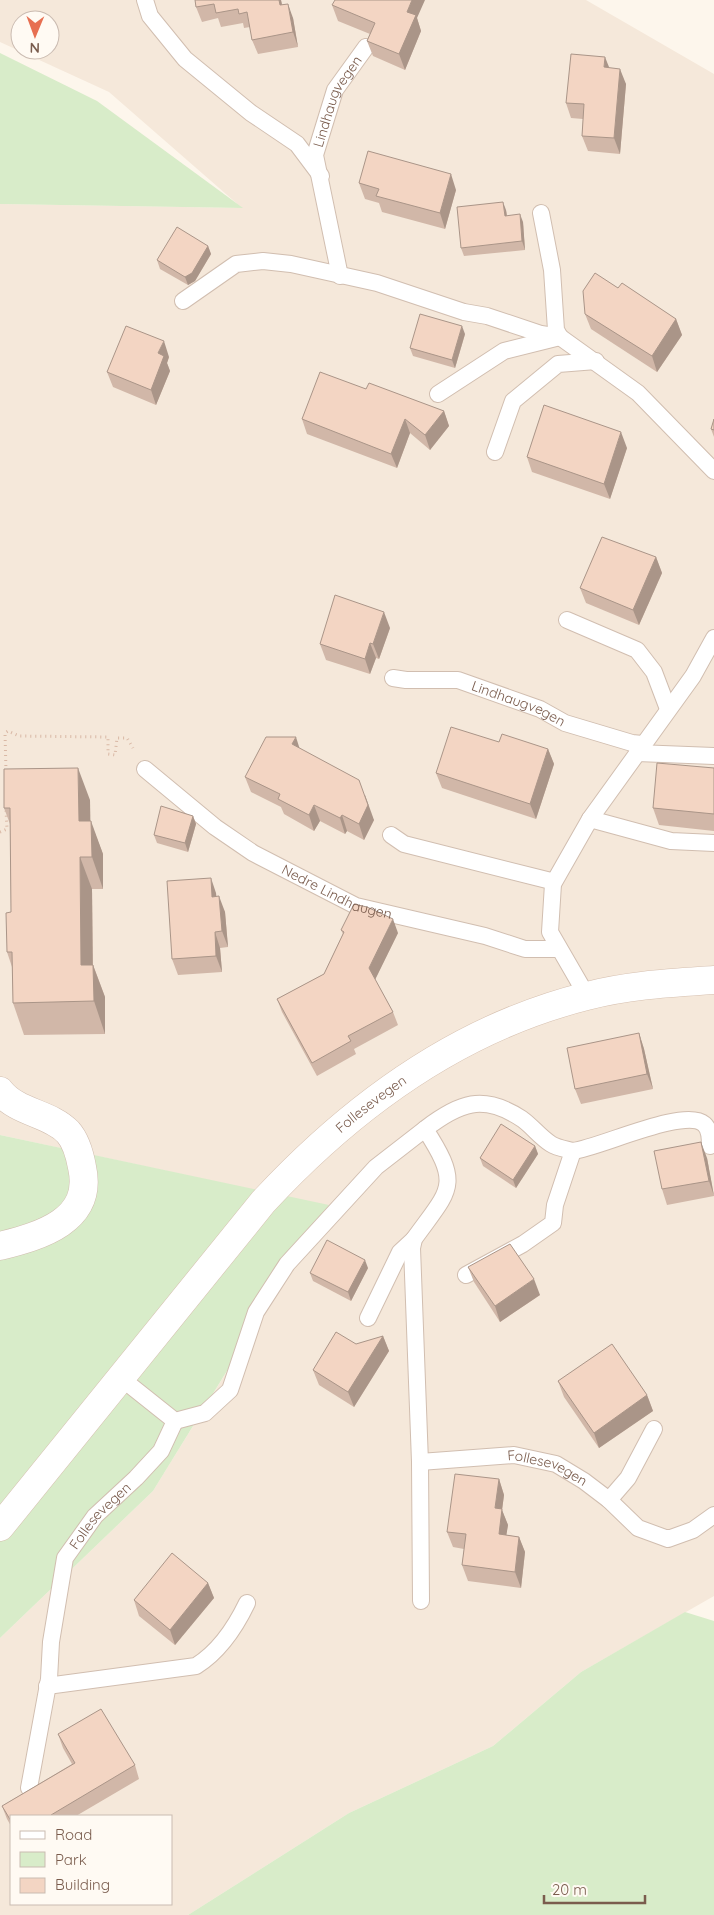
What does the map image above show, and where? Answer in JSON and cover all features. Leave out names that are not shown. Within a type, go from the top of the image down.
[{"type":"main road","name":"Follesevegen","points":[[0,1527],[263,1202],[294,1169],[349,1118],[415,1070],[468,1039],[524,1015],[587,996],[647,984],[714,980]]},
{"type":"main road","points":[[0,1092],[22,1108],[57,1124],[69,1133],[79,1153],[84,1175],[82,1201],[68,1218],[48,1232],[0,1246]]},
{"type":"lane","points":[[145,0],[150,16],[185,59],[251,113],[297,144],[321,176]]},
{"type":"lane","name":"Lindhaugvegen","points":[[340,276],[316,151],[335,90],[366,47]]},
{"type":"lane","points":[[541,213],[552,270],[556,330],[560,337]]},
{"type":"lane","points":[[182,301],[236,264],[263,261],[291,264],[377,283],[464,312],[487,316],[541,334],[560,337],[638,393],[714,470]]},
{"type":"lane","points":[[438,394],[504,351],[560,337]]},
{"type":"lane","points":[[495,452],[513,400],[558,364],[596,361]]},
{"type":"lane","points":[[567,620],[637,650],[654,672],[668,710]]},
{"type":"lane","points":[[587,996],[558,949],[550,932],[553,884],[590,819],[694,676],[714,638]]},
{"type":"lane","name":"Lindhaugvegen","points":[[393,678],[406,680],[458,680],[540,710],[565,723],[632,743],[640,749],[714,756]]},
{"type":"lane","name":"Nedre Lindhaugen","points":[[145,769],[215,827],[253,853],[356,906],[485,936],[525,949],[558,949]]},
{"type":"lane","points":[[590,819],[670,841],[714,843]]},
{"type":"lane","points":[[391,836],[404,844],[551,881],[553,884]]},
{"type":"lane","points":[[121,1378],[175,1421],[205,1412],[230,1390],[256,1312],[286,1264],[376,1167],[444,1115],[475,1102],[497,1105],[522,1119],[551,1144],[573,1151],[588,1149],[660,1123],[688,1120],[700,1121],[705,1125],[709,1133],[710,1146]]},
{"type":"lane","points":[[368,1318],[400,1252],[414,1239],[446,1195],[449,1181],[443,1157],[425,1129]]},
{"type":"lane","points":[[466,1275],[524,1244],[553,1223],[555,1205],[573,1151]]},
{"type":"lane","points":[[414,1239],[412,1264],[420,1462],[421,1601]]},
{"type":"lane","name":"Follesevegen","points":[[29,1788],[47,1686],[51,1642],[66,1558],[95,1516],[136,1478],[161,1451],[175,1421]]},
{"type":"lane","points":[[609,1500],[628,1478],[654,1429]]},
{"type":"lane","name":"Follesevegen","points":[[420,1462],[514,1455],[556,1464],[584,1481],[609,1500],[638,1528],[668,1539],[693,1530],[714,1515]]},
{"type":"lane","points":[[47,1686],[196,1666],[211,1657],[225,1641],[247,1603]]},
{"type":"path","points":[[6,772],[5,733],[8,731],[19,736],[108,738],[108,754],[116,754],[116,740]]},
{"type":"path","points":[[0,832],[7,829],[6,800]]},
{"type":"shaded area","points":[[0,0],[586,0],[714,74],[714,1596],[581,1672],[493,1746],[349,1813],[188,1915],[0,1915],[0,1638],[153,1491],[329,1206],[0,1135],[0,204],[242,208],[109,92],[39,60],[60,60],[60,10],[10,10],[10,47],[0,42]]},
{"type":"green space","points":[[0,53],[10,58],[10,60],[14,60],[97,101],[243,208],[0,204]]},
{"type":"green space","points":[[0,1135],[329,1205],[153,1491],[0,1638]]},
{"type":"green space","points":[[685,1612],[714,1621],[714,1915],[188,1915],[349,1813],[493,1746],[581,1672]]},
{"type":"building","points":[[195,0],[279,0],[280,5],[288,4],[293,32],[252,40],[247,12],[239,14],[238,9],[216,13],[214,4],[196,7]]},
{"type":"building","points":[[335,0],[412,0],[407,12],[416,15],[399,54],[367,41],[375,23],[332,5]]},
{"type":"building","points":[[571,54],[605,57],[604,67],[620,69],[614,138],[582,136],[584,104],[566,103]]},
{"type":"building","points":[[368,151],[451,174],[440,213],[376,196],[379,189],[359,183]]},
{"type":"building","points":[[503,202],[505,216],[520,214],[522,241],[461,248],[457,207]]},
{"type":"building","points":[[177,227],[208,246],[192,273],[185,277],[157,260]]},
{"type":"building","points":[[595,273],[618,288],[622,283],[676,319],[652,356],[585,314],[583,291]]},
{"type":"building","points":[[420,314],[462,326],[452,360],[410,348]]},
{"type":"building","points":[[126,326],[164,341],[158,353],[164,356],[151,390],[107,372]]},
{"type":"building","points":[[320,372],[366,389],[369,383],[444,411],[425,435],[405,419],[391,454],[302,419]]},
{"type":"building","points":[[544,405],[621,432],[604,484],[527,457]]},
{"type":"building","points":[[714,419],[714,430],[711,429]]},
{"type":"building","points":[[602,537],[656,557],[633,610],[580,588]]},
{"type":"building","points":[[335,595],[384,612],[373,644],[370,643],[365,659],[320,644]]},
{"type":"building","points":[[451,727],[499,742],[502,734],[548,749],[530,804],[436,773]]},
{"type":"building","points":[[266,737],[296,737],[292,744],[359,780],[368,805],[359,824],[342,815],[340,818],[314,805],[309,815],[278,799],[280,794],[245,777]]},
{"type":"building","points":[[657,763],[714,768],[714,814],[653,808]]},
{"type":"building","points":[[78,768],[79,821],[91,821],[92,857],[80,857],[81,965],[93,965],[94,1001],[13,1003],[12,952],[7,952],[6,913],[11,912],[10,808],[4,808],[4,769]]},
{"type":"building","points":[[161,806],[193,816],[185,843],[154,835]]},
{"type":"building","points":[[211,878],[212,897],[219,896],[222,931],[215,932],[216,956],[172,959],[167,881]]},
{"type":"building","points":[[354,904],[367,907],[393,919],[369,968],[393,1012],[348,1036],[351,1041],[312,1063],[277,999],[324,974],[344,932],[341,930]]},
{"type":"building","points":[[639,1033],[647,1074],[575,1089],[567,1048]]},
{"type":"building","points":[[501,1124],[535,1146],[513,1180],[480,1158]]},
{"type":"building","points":[[701,1142],[709,1181],[662,1189],[654,1151]]},
{"type":"building","points":[[327,1240],[365,1260],[348,1292],[310,1273]]},
{"type":"building","points":[[510,1244],[534,1279],[495,1306],[468,1267]]},
{"type":"building","points":[[336,1332],[356,1344],[383,1336],[348,1392],[313,1370]]},
{"type":"building","points":[[612,1344],[647,1395],[594,1433],[558,1381]]},
{"type":"building","points":[[455,1474],[499,1479],[495,1508],[502,1509],[499,1534],[519,1537],[515,1572],[462,1565],[466,1534],[447,1532]]},
{"type":"building","points":[[172,1553],[208,1583],[170,1630],[134,1600]]},
{"type":"building","points":[[101,1709],[135,1765],[51,1815],[10,1815],[10,1819],[2,1806],[75,1763],[58,1734]]}]
